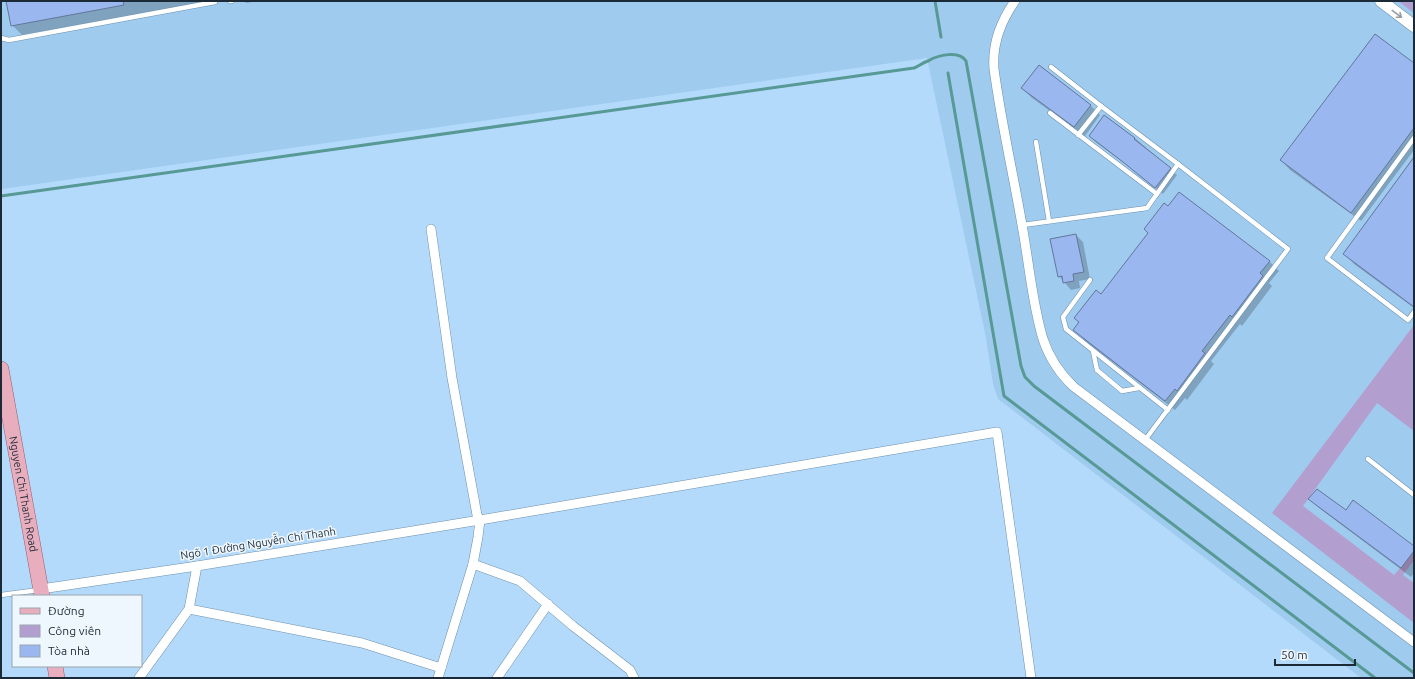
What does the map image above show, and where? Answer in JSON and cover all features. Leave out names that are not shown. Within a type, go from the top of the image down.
[{"type":"main road","name":"Nguyen Chi Thanh Road","points":[[1,369],[8,424],[41,593]]},
{"type":"main road","points":[[55,667],[58,678]]},
{"type":"street","points":[[1015,1],[1007,13],[998,33],[993,60],[995,81],[1038,316],[1047,350],[1062,374],[1070,383],[1414,642]]},
{"type":"street","points":[[1381,1],[1414,26]]},
{"type":"street","points":[[431,229],[452,378],[478,514],[478,537],[473,564],[438,678]]},
{"type":"street","name":"Ngõ 1 Đường Nguyễn Chí Thanh","points":[[41,593],[478,514],[997,432],[1031,678]]},
{"type":"street","points":[[473,564],[520,581],[573,626],[630,670],[634,678]]},
{"type":"street","points":[[139,678],[189,609],[197,566]]},
{"type":"street","points":[[497,678],[548,604]]},
{"type":"street","points":[[189,609],[366,644],[441,668]]},
{"type":"lane","points":[[1,38],[9,40],[215,1]]},
{"type":"lane","points":[[1051,67],[1288,249],[1145,440]]},
{"type":"lane","points":[[1078,135],[1102,106]]},
{"type":"lane","points":[[1050,113],[1157,194]]},
{"type":"lane","points":[[1414,138],[1327,258],[1408,320],[1414,312]]},
{"type":"lane","points":[[1036,142],[1050,222]]},
{"type":"lane","points":[[1022,225],[1147,208],[1178,164]]},
{"type":"lane","points":[[1090,280],[1063,317],[1066,329],[1168,410]]},
{"type":"lane","points":[[1093,351],[1097,370],[1122,391],[1139,388]]},
{"type":"lane","points":[[1368,459],[1414,495]]},
{"type":"lane","points":[[1,595],[41,593]]},
{"type":"shaded area","points":[[1,1],[1414,1],[1414,678],[1361,678],[998,399],[993,384],[986,338],[927,58],[2,189]]},
{"type":"green space","points":[[1398,1],[1412,1],[1414,3],[1414,13]]},
{"type":"green space","points":[[1414,325],[1414,431],[1377,403],[1303,506],[1394,575],[1414,552],[1414,560],[1403,575],[1414,583],[1414,623],[1272,513]]},
{"type":"building","points":[[6,1],[123,1],[124,5],[11,26]]},
{"type":"building","points":[[1375,34],[1414,63],[1414,128],[1351,213],[1280,160]]},
{"type":"building","points":[[1039,65],[1091,105],[1074,127],[1021,88]]},
{"type":"building","points":[[1104,115],[1171,168],[1155,188],[1089,136]]},
{"type":"building","points":[[1414,157],[1414,307],[1343,254]]},
{"type":"building","points":[[1179,192],[1270,261],[1260,273],[1263,276],[1232,317],[1230,315],[1202,351],[1205,353],[1177,391],[1175,389],[1165,401],[1073,330],[1079,322],[1074,318],[1096,290],[1101,294],[1148,233],[1144,229],[1164,203],[1168,206]]},
{"type":"building","points":[[1076,234],[1084,272],[1073,274],[1074,281],[1063,283],[1062,276],[1058,277],[1050,239]]},
{"type":"building","points":[[1317,489],[1346,510],[1353,500],[1414,546],[1414,551],[1401,568],[1308,499]]},
{"type":"waterway","points":[[935,1],[941,37]]},
{"type":"waterway","points":[[1,196],[914,68],[943,55],[959,56],[966,61],[1021,366],[1025,377],[1034,386],[1414,673]]},
{"type":"waterway","points":[[948,73],[1004,396],[1375,678]]}]
